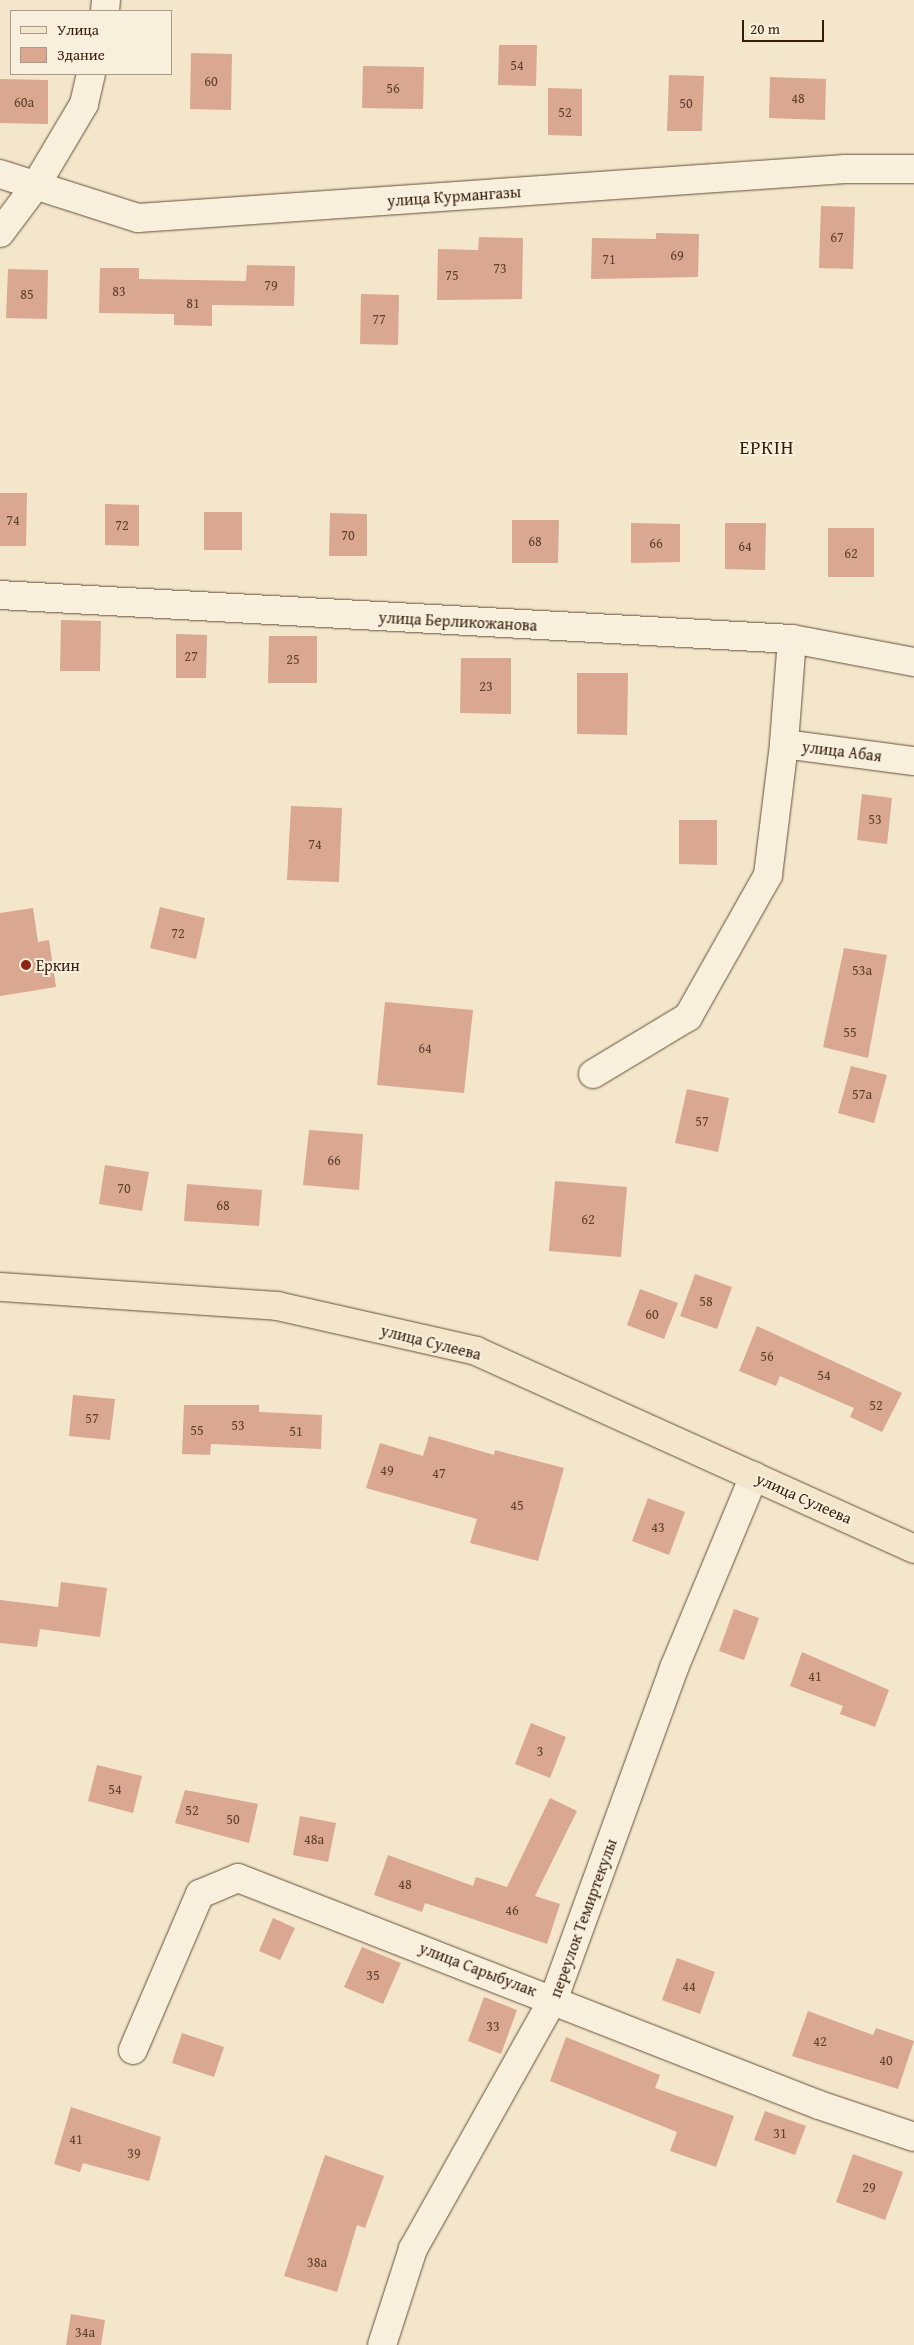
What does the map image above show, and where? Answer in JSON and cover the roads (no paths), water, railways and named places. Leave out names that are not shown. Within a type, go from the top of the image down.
[{"type":"main road","name":"улица Сулеева","points":[[0,1287],[277,1306],[476,1351],[754,1476],[912,1541]]},
{"type":"street","points":[[0,233],[36,185],[84,104],[91,75]]},
{"type":"street","name":"улица Курмангазы","points":[[0,174],[138,218],[845,169],[914,169]]},
{"type":"street","name":"улица Берликожанова","points":[[0,596],[792,639],[914,662]]},
{"type":"street","name":"улица Абая","points":[[792,639],[784,744],[914,761]]},
{"type":"street","points":[[593,1074],[688,1017],[768,875],[784,744]]},
{"type":"street","name":"переулок Темиртекулы","points":[[382,2345],[413,2249],[554,1998],[674,1668],[754,1476]]},
{"type":"street","name":"улица Сарыбулак","points":[[133,2050],[200,1894],[238,1878],[554,1998],[819,2105],[914,2137]]},
{"type":"place","name":"Еркин","points":[[26,965]]},
{"type":"district","name":"ЕРКІН","points":[[767,448]]}]
